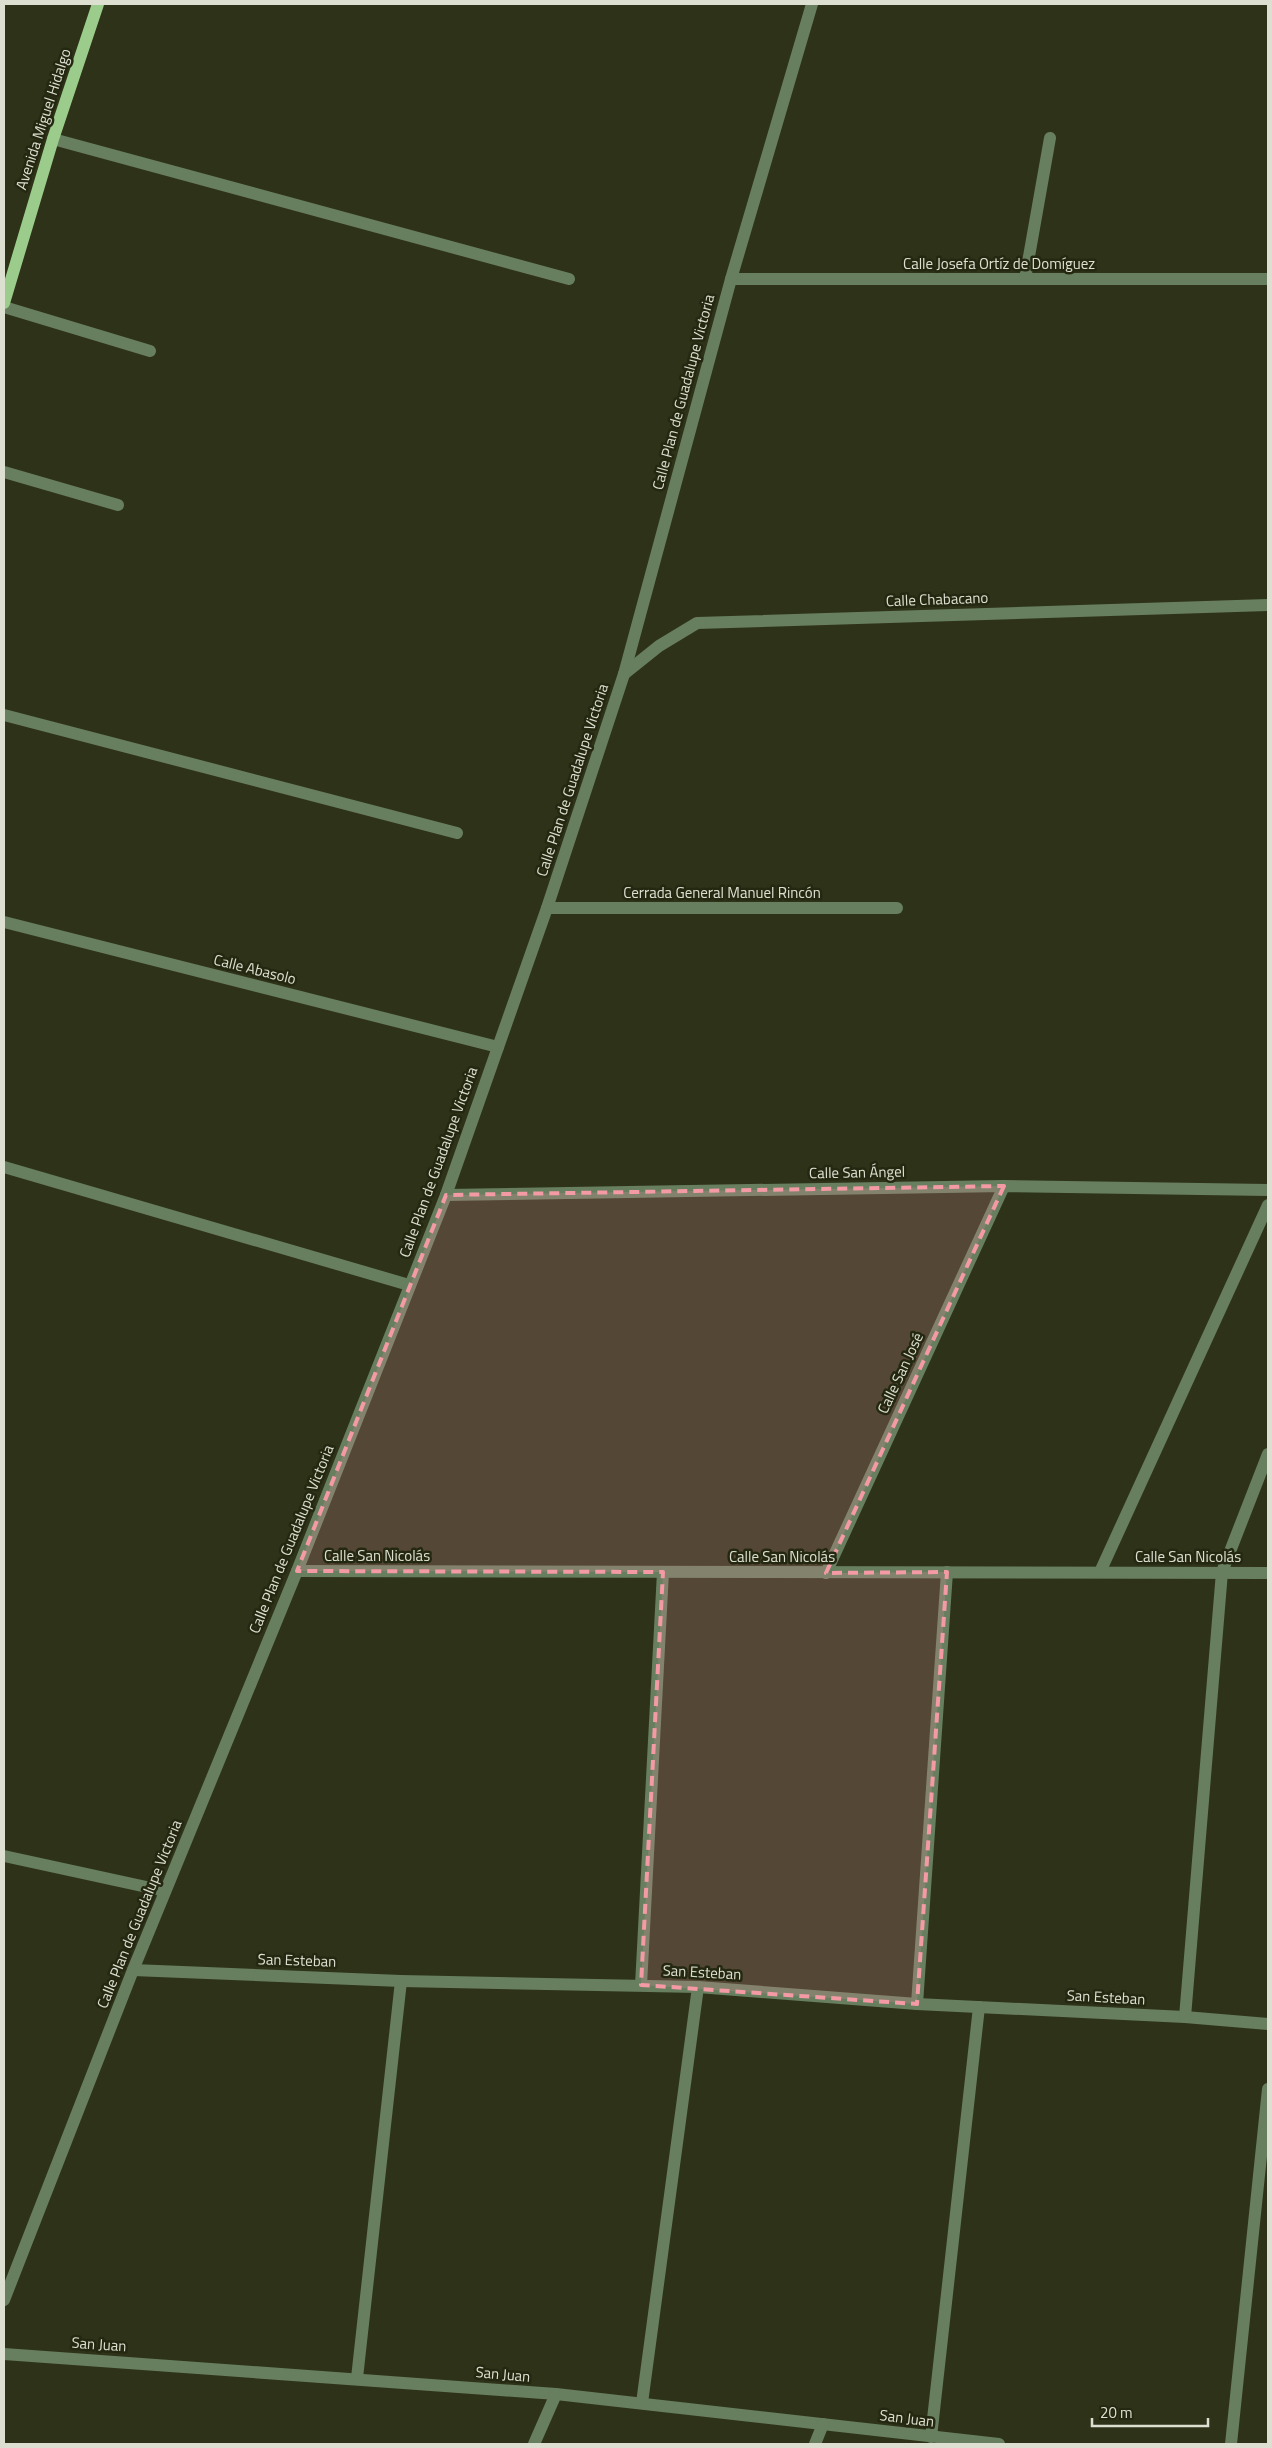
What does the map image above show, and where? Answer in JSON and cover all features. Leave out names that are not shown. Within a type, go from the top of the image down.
[{"type":"main road","name":"Avenida Miguel Hidalgo","points":[[4,303],[53,139],[98,4]]},
{"type":"street","name":"Calle Plan de Guadalupe Victoria","points":[[4,2300],[133,1970],[297,1572],[409,1285],[446,1196],[547,908],[624,674],[731,279],[812,4]]},
{"type":"street","points":[[1025,279],[1050,138]]},
{"type":"street","points":[[53,139],[569,279]]},
{"type":"street","name":"Calle Josefa Ortíz de Domíguez","points":[[731,279],[1268,279]]},
{"type":"street","points":[[4,307],[150,351]]},
{"type":"street","points":[[4,472],[118,505]]},
{"type":"street","name":"Calle Chabacano","points":[[624,674],[659,646],[696,623],[1268,605]]},
{"type":"street","points":[[4,715],[457,833]]},
{"type":"street","name":"Cerrada General Manuel Rincón","points":[[547,908],[898,908]]},
{"type":"street","name":"Calle Abasolo","points":[[4,922],[498,1047]]},
{"type":"street","points":[[4,1168],[409,1285]]},
{"type":"street","name":"Calle San Ángel","points":[[446,1196],[1004,1186],[1268,1190]]},
{"type":"street","name":"Calle San José","points":[[826,1573],[1004,1186]]},
{"type":"street","points":[[1100,1572],[1268,1205]]},
{"type":"street","points":[[1185,2017],[1222,1572],[1268,1454]]},
{"type":"street","name":"Calle San Nicolás","points":[[297,1572],[1268,1573]]},
{"type":"street","points":[[642,1985],[663,1572]]},
{"type":"street","points":[[917,2004],[947,1572]]},
{"type":"street","points":[[4,1856],[165,1891]]},
{"type":"street","name":"San Esteban","points":[[133,1970],[401,1981],[698,1986],[917,2004],[1185,2017],[1268,2024]]},
{"type":"street","points":[[357,2378],[401,1981]]},
{"type":"street","points":[[642,2403],[698,1986]]},
{"type":"street","points":[[931,2437],[979,2007]]},
{"type":"street","points":[[1231,2444],[1268,2089]]},
{"type":"street","name":"San Juan","points":[[4,2354],[357,2378],[556,2394],[999,2444]]},
{"type":"street","points":[[534,2444],[556,2394]]},
{"type":"street","points":[[815,2444],[823,2424]]},
{"type":"highlighted area","points":[[1004,1186],[826,1573],[947,1572],[917,2004],[641,1985],[663,1572],[297,1571],[446,1195]]}]
